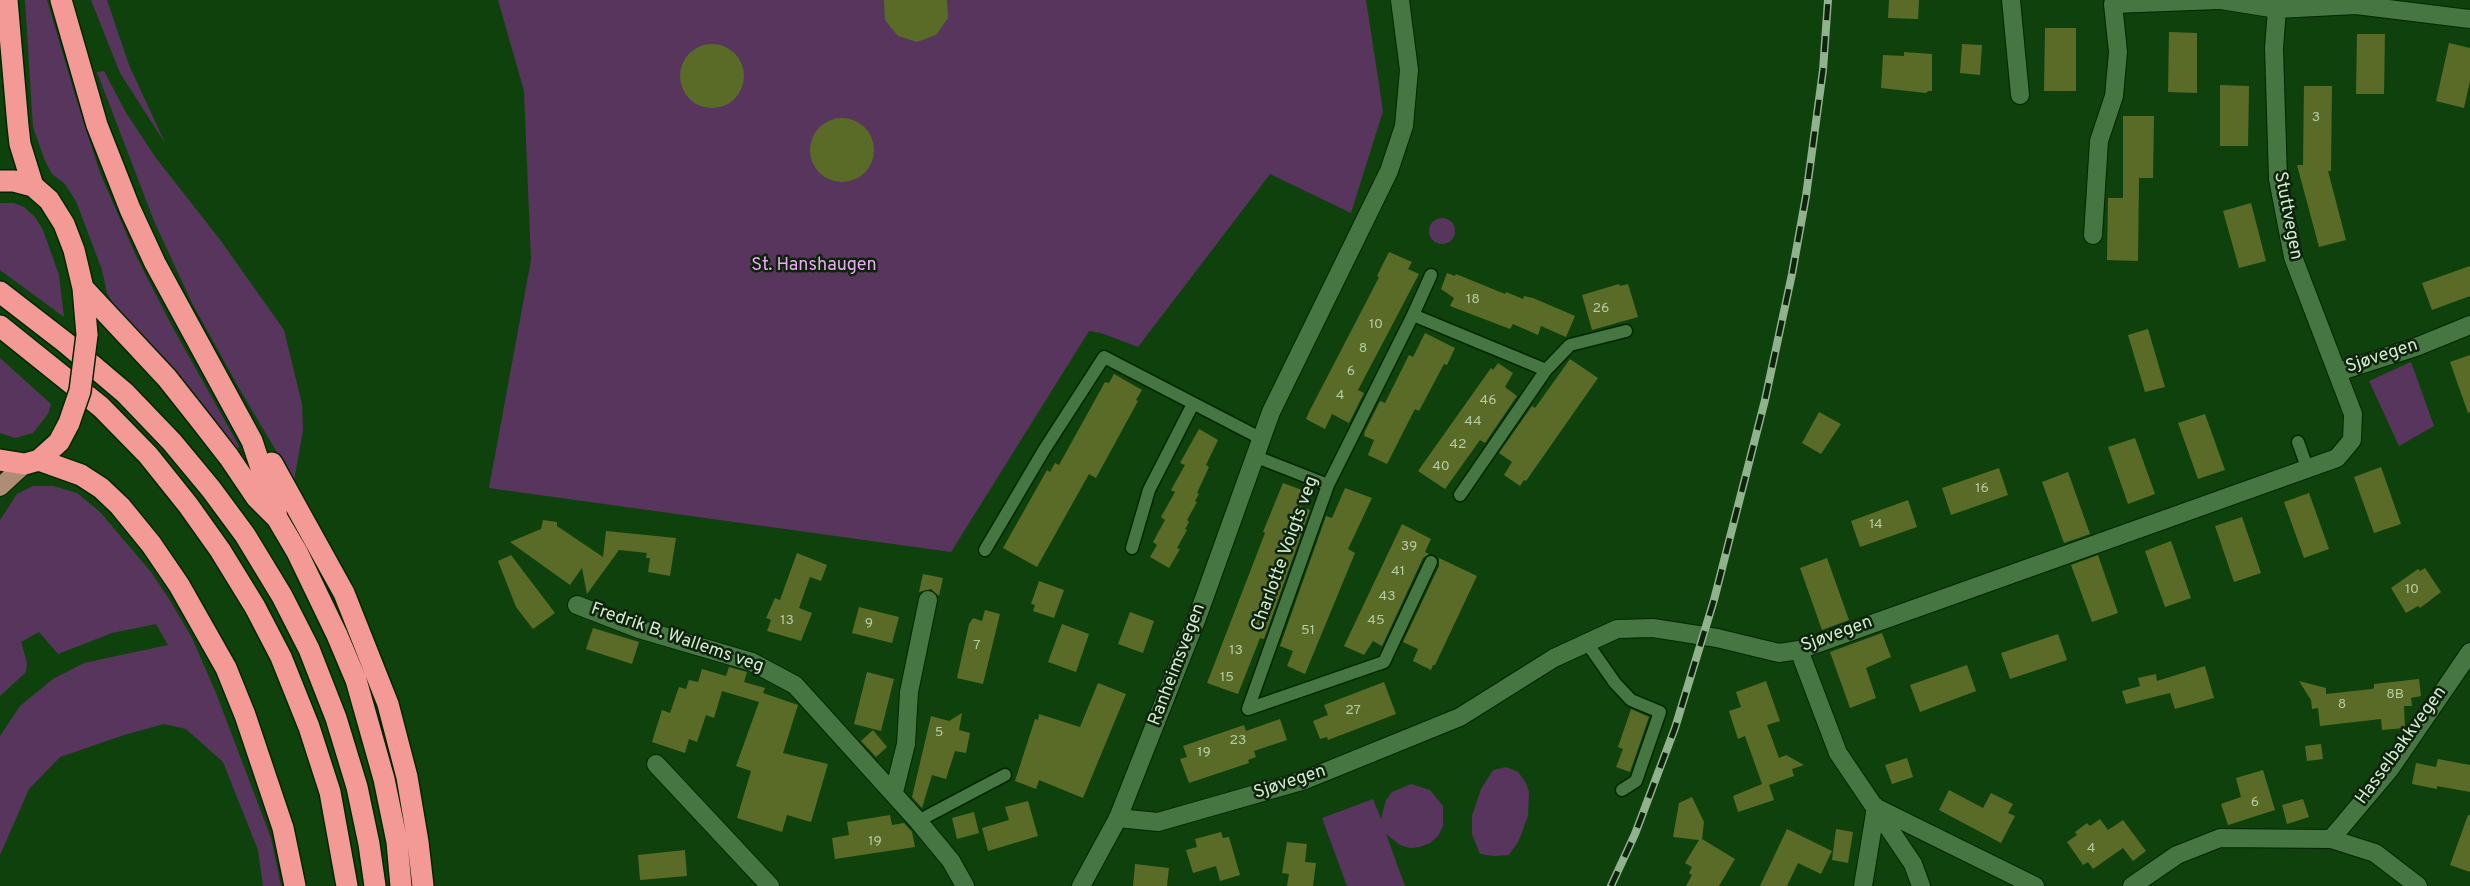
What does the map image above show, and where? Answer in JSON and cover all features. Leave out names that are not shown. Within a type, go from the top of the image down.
[{"type":"highway","points":[[8,0],[20,144],[33,186]]},
{"type":"highway","points":[[61,0],[97,125],[130,209],[155,263],[252,441],[263,474],[272,490],[277,519]]},
{"type":"highway","points":[[0,181],[33,186],[49,200],[64,224],[74,250],[83,288],[88,335],[80,391],[59,442],[32,462]]},
{"type":"highway","points":[[83,288],[167,378],[229,457],[256,497],[277,519],[322,602],[356,680],[384,779],[397,842],[401,886]]},
{"type":"highway","points":[[0,292],[125,393],[180,452],[245,536],[282,596],[309,649],[337,718],[357,787],[375,886]]},
{"type":"highway","points":[[0,326],[101,407],[148,455],[220,550],[256,607],[281,657],[309,727],[330,792],[347,886]]},
{"type":"highway","points":[[252,441],[280,476],[338,581],[362,634],[388,704],[407,777],[423,886]]},
{"type":"highway","points":[[0,460],[32,462],[80,475],[101,488],[121,506],[179,585],[226,668],[245,715],[283,828],[295,886]]},
{"type":"main road","points":[[0,487],[32,462]]},
{"type":"street","name":"Ranheimsvegen","points":[[1081,886],[1118,818],[1197,618],[1260,438],[1389,171],[1404,126],[1409,70],[1399,0]]},
{"type":"street","points":[[2011,0],[2020,95]]},
{"type":"street","points":[[2093,235],[2099,141],[2114,96],[2118,52],[2113,4],[2220,0],[2277,9],[2356,5],[2470,19]]},
{"type":"street","name":"Stuttvegen","points":[[2277,9],[2274,48],[2278,179],[2293,257],[2337,372]]},
{"type":"street","name":"Sjøvegen","points":[[1118,818],[1158,822],[1305,780],[1460,717],[1554,658],[1617,629],[1653,628],[1717,638],[1779,653],[1800,650],[2308,470],[2337,458],[2352,440],[2353,414],[2337,372],[2416,347],[2470,325]]},
{"type":"street","points":[[894,792],[906,744],[909,692],[928,600]]},
{"type":"street","name":"Fredrik B. Wallems veg","points":[[577,605],[639,629],[752,662],[789,681],[811,700],[894,792],[951,861],[965,886]]},
{"type":"street","points":[[1800,650],[1838,752],[1913,864],[1922,886]]},
{"type":"street","name":"Hasselbakkvegen","points":[[2332,839],[2390,769],[2470,652]]},
{"type":"street","points":[[656,764],[770,886]]},
{"type":"street","points":[[1863,886],[1875,807]]},
{"type":"street","points":[[1875,807],[2035,886]]},
{"type":"street","points":[[2132,886],[2177,855],[2220,838],[2332,839],[2375,853],[2418,886]]},
{"type":"lane","name":"Charlotte Voigts veg","points":[[1431,275],[1328,485],[1248,709],[1384,662],[1431,562]]},
{"type":"lane","points":[[1413,315],[1546,370]]},
{"type":"lane","points":[[1460,495],[1546,370],[1570,345],[1626,331]]},
{"type":"lane","points":[[985,550],[1044,450],[1104,357],[1260,438]]},
{"type":"lane","points":[[1132,548],[1149,490],[1193,404]]},
{"type":"lane","points":[[2298,442],[2308,470]]},
{"type":"lane","points":[[1255,456],[1328,485]]},
{"type":"lane","points":[[1587,643],[1615,683],[1631,700],[1660,712],[1636,781],[1622,790]]},
{"type":"lane","points":[[918,821],[1005,775]]},
{"type":"green space","points":[[25,0],[47,0],[100,173],[136,256],[239,446],[236,451],[117,311],[107,293],[102,270],[76,201],[65,184],[52,174],[45,161],[33,127]]},
{"type":"green space","points":[[91,0],[107,0],[129,65],[165,143],[120,73]]},
{"type":"green space","name":"St. Hanshaugen","points":[[498,0],[1366,0],[1383,111],[1351,213],[1270,174],[1138,347],[1089,331],[951,552],[489,488],[531,260],[524,91]]},
{"type":"green space","points":[[104,71],[125,111],[156,158],[221,241],[284,330],[302,404],[303,430],[294,481],[192,303],[154,221],[97,72]]},
{"type":"green space","points":[[0,203],[14,203],[24,207],[35,217],[43,230],[59,275],[64,317],[0,270]]},
{"type":"green space","points":[[1442,218],[1451,222],[1455,231],[1451,240],[1442,244],[1433,240],[1429,231],[1433,222]]},
{"type":"green space","points":[[0,358],[51,404],[48,414],[33,433],[15,438],[0,433]]},
{"type":"green space","points":[[2411,362],[2434,426],[2399,446],[2369,381]]},
{"type":"green space","points":[[33,486],[53,486],[77,493],[100,512],[151,572],[169,599],[192,638],[216,693],[271,838],[281,886],[263,886],[258,850],[223,762],[186,729],[164,724],[60,757],[29,789],[0,855],[0,736],[20,706],[53,679],[84,663],[168,645],[156,624],[112,633],[58,654],[39,632],[21,642],[27,663],[26,672],[0,696],[0,520],[17,494]]},
{"type":"green space","points":[[1506,767],[1518,772],[1526,783],[1529,792],[1528,816],[1519,840],[1509,855],[1480,854],[1472,834],[1472,816],[1481,789],[1493,770]]},
{"type":"green space","points":[[1411,784],[1430,790],[1443,806],[1443,826],[1438,836],[1430,843],[1410,848],[1400,845],[1386,834],[1405,886],[1347,886],[1322,818],[1373,799],[1381,819],[1386,800],[1392,792]]},
{"type":"building","points":[[884,0],[947,0],[948,18],[936,35],[917,42],[898,36],[885,20]]},
{"type":"building","points":[[1889,0],[1919,0],[1918,19],[1888,18]]},
{"type":"building","points":[[2045,28],[2076,28],[2076,91],[2044,91]]},
{"type":"building","points":[[2169,32],[2197,33],[2197,93],[2168,92]]},
{"type":"building","points":[[2357,34],[2385,34],[2384,94],[2356,94]]},
{"type":"building","points":[[2449,43],[2470,48],[2470,81],[2464,108],[2436,101]]},
{"type":"building","points":[[712,44],[735,53],[744,76],[735,99],[712,108],[689,99],[680,76],[689,53]]},
{"type":"building","points":[[1962,44],[1982,45],[1980,75],[1960,73]]},
{"type":"building","points":[[1904,52],[1932,54],[1932,91],[1926,93],[1881,88],[1883,55],[1904,56]]},
{"type":"building","points":[[2220,85],[2249,86],[2248,146],[2220,146]]},
{"type":"building","points":[[2304,86],[2332,86],[2331,171],[2328,171],[2346,240],[2319,247],[2297,165],[2303,165]]},
{"type":"building","points":[[2123,116],[2154,116],[2153,178],[2139,178],[2138,261],[2107,260],[2108,198],[2123,198]]},
{"type":"building","points":[[842,118],[860,124],[868,132],[874,150],[868,168],[860,176],[842,182],[824,176],[816,168],[810,150],[816,132],[824,124]]},
{"type":"building","points":[[2251,203],[2266,261],[2239,268],[2223,211]]},
{"type":"building","points":[[1389,252],[1412,262],[1408,269],[1419,274],[1358,390],[1364,393],[1349,423],[1332,414],[1325,429],[1306,419],[1379,277],[1377,276]]},
{"type":"building","points":[[2470,266],[2470,296],[2432,310],[2422,283]]},
{"type":"building","points":[[1447,273],[1456,274],[1505,294],[1506,292],[1523,299],[1524,296],[1533,298],[1575,316],[1566,337],[1541,326],[1538,335],[1513,324],[1510,329],[1450,306],[1454,298],[1441,289]]},
{"type":"building","points":[[1628,284],[1638,317],[1592,330],[1582,295]]},
{"type":"building","points":[[2148,329],[2165,387],[2145,392],[2128,335]]},
{"type":"building","points":[[1425,333],[1455,348],[1419,411],[1415,409],[1387,464],[1368,455],[1374,440],[1364,436],[1365,431],[1380,401],[1385,403],[1409,355],[1413,357]]},
{"type":"building","points":[[2470,355],[2470,412],[2468,413],[2450,362]]},
{"type":"building","points":[[1570,359],[1598,378],[1520,486],[1504,475],[1512,462],[1499,453]]},
{"type":"building","points":[[1498,363],[1513,373],[1505,387],[1517,396],[1485,443],[1480,440],[1445,489],[1418,471],[1491,368],[1493,370]]},
{"type":"building","points":[[1114,374],[1142,390],[1136,400],[1138,401],[1096,478],[1089,474],[1037,567],[1003,548],[1047,470],[1050,472],[1055,463],[1059,465],[1105,382],[1109,383]]},
{"type":"building","points":[[1819,412],[1841,424],[1821,454],[1802,443]]},
{"type":"building","points":[[2205,414],[2225,470],[2198,479],[2178,423]]},
{"type":"building","points":[[1199,429],[1218,440],[1206,465],[1209,467],[1197,493],[1197,502],[1187,520],[1187,530],[1177,548],[1180,549],[1169,568],[1150,557],[1157,545],[1153,542],[1165,520],[1161,517],[1175,492],[1171,490],[1185,465],[1180,463]]},
{"type":"building","points":[[2135,438],[2155,494],[2128,504],[2108,447]]},
{"type":"building","points":[[2381,467],[2401,524],[2374,533],[2354,477]]},
{"type":"building","points":[[1999,468],[2008,495],[1951,515],[1942,488]]},
{"type":"building","points":[[2068,472],[2090,534],[2064,543],[2042,482]]},
{"type":"building","points":[[1283,483],[1302,490],[1297,505],[1310,510],[1264,639],[1260,638],[1238,694],[1207,683]]},
{"type":"building","points":[[1345,488],[1372,498],[1348,549],[1355,553],[1305,674],[1287,666],[1293,651],[1280,646],[1326,516],[1332,518]]},
{"type":"building","points":[[2309,493],[2329,549],[2304,558],[2284,502]]},
{"type":"building","points":[[1908,500],[1917,527],[1860,547],[1851,521]]},
{"type":"building","points":[[2242,517],[2261,573],[2234,582],[2215,526]]},
{"type":"building","points":[[543,520],[557,522],[557,526],[603,557],[606,531],[676,538],[670,576],[648,572],[650,558],[646,558],[647,553],[619,550],[587,594],[582,568],[570,585],[510,542],[541,529]]},
{"type":"building","points":[[1402,524],[1431,539],[1425,552],[1429,554],[1423,558],[1382,646],[1373,641],[1364,655],[1344,646]]},
{"type":"building","points":[[2171,541],[2191,598],[2165,607],[2145,551]]},
{"type":"building","points":[[797,553],[827,565],[821,581],[810,577],[799,608],[812,613],[801,641],[767,631],[771,620],[766,618],[775,598],[780,600]]},
{"type":"building","points":[[511,555],[555,613],[533,629],[516,607],[498,561]]},
{"type":"building","points":[[2098,555],[2118,613],[2092,622],[2071,565]]},
{"type":"building","points":[[1439,558],[1477,576],[1431,670],[1413,661],[1418,649],[1403,642],[1439,566]]},
{"type":"building","points":[[1827,558],[1849,620],[1822,630],[1800,568]]},
{"type":"building","points":[[2425,568],[2441,592],[2420,608],[2418,606],[2406,613],[2391,588],[2418,569],[2420,571]]},
{"type":"building","points":[[923,574],[943,578],[939,596],[931,589],[919,592]]},
{"type":"building","points":[[1039,581],[1064,590],[1054,618],[1033,611],[1035,605],[1031,604]]},
{"type":"building","points":[[859,607],[899,617],[892,643],[852,633]]},
{"type":"building","points":[[985,610],[1000,614],[983,684],[957,678],[969,624],[973,618],[982,621]]},
{"type":"building","points":[[1130,612],[1154,621],[1143,653],[1118,644]]},
{"type":"building","points":[[1062,624],[1089,634],[1076,672],[1048,662]]},
{"type":"building","points":[[593,628],[639,642],[632,664],[586,649]]},
{"type":"building","points":[[1882,633],[1891,657],[1866,668],[1876,698],[1850,708],[1830,652]]},
{"type":"building","points":[[2058,634],[2067,660],[2010,679],[2001,653]]},
{"type":"building","points":[[1967,665],[1976,691],[1920,712],[1910,685]]},
{"type":"building","points":[[2205,666],[2214,698],[2175,709],[2170,693],[2126,704],[2122,691],[2140,686],[2138,678],[2156,674],[2157,681]]},
{"type":"building","points":[[729,667],[747,672],[744,682],[765,688],[763,693],[798,705],[783,753],[828,764],[811,822],[787,815],[782,832],[737,818],[751,771],[736,766],[759,702],[722,691],[714,718],[706,715],[697,742],[689,739],[685,753],[652,742],[662,710],[670,713],[679,687],[686,689],[689,680],[698,682],[702,669],[726,676]]},
{"type":"building","points":[[867,672],[894,679],[881,731],[854,724]]},
{"type":"building","points":[[2419,679],[2421,696],[2411,698],[2412,706],[2404,706],[2405,728],[2382,730],[2381,719],[2320,726],[2318,708],[2312,709],[2311,700],[2299,681],[2326,688],[2326,694],[2372,689],[2374,684]]},
{"type":"building","points":[[1766,681],[1780,721],[1767,725],[1779,758],[1786,755],[1804,765],[1792,769],[1794,776],[1769,785],[1774,800],[1738,812],[1733,796],[1762,784],[1745,736],[1738,739],[1729,711],[1741,707],[1736,692]]},
{"type":"building","points":[[1384,682],[1396,714],[1328,740],[1327,737],[1320,739],[1313,721],[1328,715],[1324,705]]},
{"type":"building","points":[[1098,683],[1126,694],[1083,798],[1039,780],[1036,789],[1015,781],[1039,714],[1080,727]]},
{"type":"building","points":[[1631,709],[1649,717],[1630,772],[1616,767],[1623,749],[1618,747]]},
{"type":"building","points":[[962,713],[959,730],[970,733],[966,753],[955,751],[946,779],[932,775],[922,808],[912,797],[931,716],[949,721]]},
{"type":"building","points":[[1280,719],[1287,740],[1254,751],[1256,757],[1248,760],[1249,763],[1189,783],[1180,759],[1187,757],[1183,746],[1244,725],[1246,731]]},
{"type":"building","points":[[873,730],[887,747],[876,757],[861,741]]},
{"type":"building","points":[[2321,744],[2323,759],[2307,761],[2305,746]]},
{"type":"building","points":[[1907,758],[1913,777],[1892,784],[1885,765]]},
{"type":"building","points":[[2438,759],[2470,765],[2470,792],[2412,784],[2416,763],[2436,767]]},
{"type":"building","points":[[2263,770],[2275,810],[2228,825],[2221,804],[2241,797],[2236,778]]},
{"type":"building","points":[[1949,790],[1983,808],[1991,793],[2013,804],[2008,813],[2015,816],[2001,843],[1939,810]]},
{"type":"building","points":[[1692,797],[1704,822],[1702,839],[1735,859],[1719,886],[1686,886],[1692,875],[1689,873],[1692,867],[1685,863],[1699,840],[1673,837],[1679,803]]},
{"type":"building","points":[[2303,799],[2309,817],[2287,824],[2282,805]]},
{"type":"building","points":[[1028,801],[1038,836],[988,851],[982,828],[1009,820],[1005,807]]},
{"type":"building","points":[[974,812],[979,833],[957,839],[952,818]]},
{"type":"building","points":[[890,815],[892,825],[904,823],[912,832],[915,847],[835,859],[832,838],[849,835],[847,822]]},
{"type":"building","points":[[2470,815],[2470,872],[2450,865]]},
{"type":"building","points":[[2100,819],[2108,830],[2123,820],[2146,851],[2133,861],[2123,848],[2093,869],[2088,862],[2083,865],[2067,842],[2087,823],[2090,826]]},
{"type":"building","points":[[1787,829],[1832,851],[1821,874],[1798,863],[1787,886],[1760,886]]},
{"type":"building","points":[[1836,829],[1853,832],[1848,863],[1832,860]]},
{"type":"building","points":[[1221,832],[1223,838],[1229,837],[1240,875],[1220,881],[1216,866],[1193,873],[1186,850],[1197,847],[1195,839]]},
{"type":"building","points":[[1287,842],[1307,844],[1305,862],[1316,863],[1313,886],[1287,886],[1289,874],[1282,873]]},
{"type":"building","points":[[685,850],[687,876],[640,880],[638,855]]},
{"type":"building","points":[[1135,864],[1169,868],[1167,886],[1133,886]]},
{"type":"railway","points":[[1611,886],[1635,834],[1675,728],[1714,600],[1765,400],[1806,196],[1823,70],[1828,0]]}]
